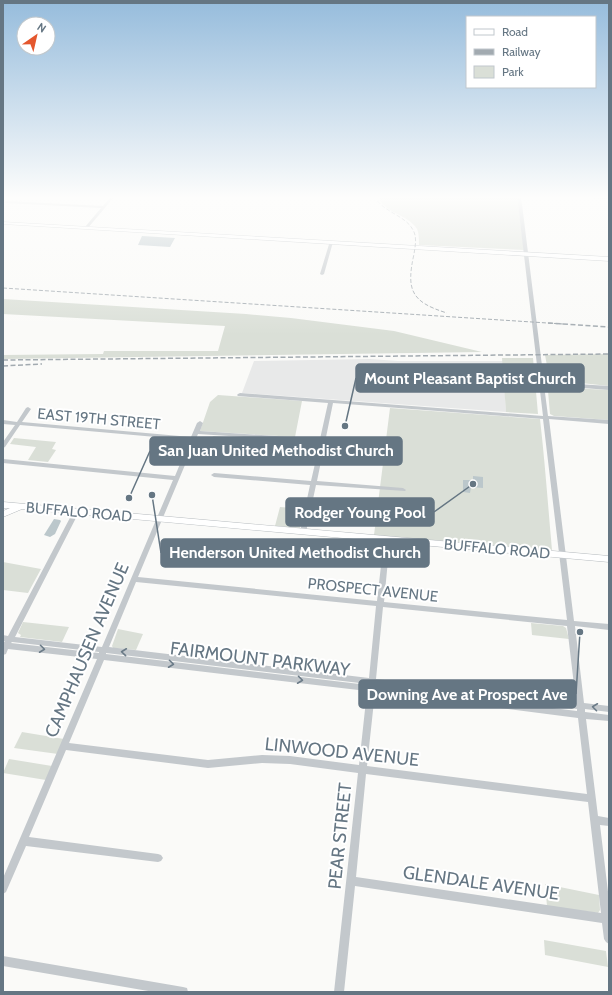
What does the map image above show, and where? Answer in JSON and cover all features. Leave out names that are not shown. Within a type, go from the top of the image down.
[{"type":"main road","points":[[338,242],[609,259]]},
{"type":"main road","name":"BUFFALO ROAD","points":[[3,505],[609,559]]},
{"type":"main road","points":[[3,514],[22,507]]},
{"type":"street","points":[[322,274],[331,242]]},
{"type":"street","points":[[525,242],[609,936]]},
{"type":"street","points":[[542,383],[609,388]]},
{"type":"street","points":[[240,395],[609,422]]},
{"type":"street","points":[[303,532],[331,402]]},
{"type":"street","points":[[3,446],[28,409]]},
{"type":"street","name":"EAST 19TH STREET","points":[[3,422],[193,439]]},
{"type":"street","name":"CAMPHAUSEN AVENUE","points":[[3,890],[200,423]]},
{"type":"street","points":[[196,432],[322,441]]},
{"type":"street","points":[[3,462],[176,478]]},
{"type":"street","points":[[214,475],[403,490]]},
{"type":"street","points":[[5,644],[76,512]]},
{"type":"street","name":"PEAR STREET","points":[[339,992],[387,540]]},
{"type":"street","name":"PROSPECT AVENUE","points":[[135,580],[609,627]]},
{"type":"street","name":"FAIRMOUNT PARKWAY","points":[[5,644],[104,653],[581,710],[609,709]]},
{"type":"street","name":"FAIRMOUNT PARKWAY","points":[[581,710],[609,718]]},
{"type":"street","name":"LINWOOD AVENUE","points":[[64,746],[191,762],[222,764],[275,759],[363,768],[592,799]]},
{"type":"street","points":[[594,820],[609,822]]},
{"type":"street","points":[[24,841],[158,858]]},
{"type":"street","name":"GLENDALE AVENUE","points":[[351,881],[606,919]]},
{"type":"street","points":[[3,961],[183,992]]},
{"type":"shaded area","points":[[139,242],[173,242],[170,247],[138,245]]},
{"type":"shaded area","points":[[370,359],[398,361],[503,361],[506,412],[242,393],[254,361]]},
{"type":"shaded area","points":[[473,476],[483,477],[483,488],[471,487],[470,493],[463,492],[463,480],[473,480]]},
{"type":"shaded area","points":[[54,519],[61,521],[55,534],[50,537],[44,535]]},
{"type":"green space","points":[[419,242],[523,242],[524,250],[419,245]]},
{"type":"green space","points":[[3,299],[291,318],[394,331],[482,352],[3,359],[3,355],[103,354],[104,351],[218,351],[225,326],[3,314]]},
{"type":"green space","points":[[609,354],[609,386],[553,380],[546,376],[548,371],[545,355]]},
{"type":"green space","points":[[502,358],[533,358],[538,414],[506,412]]},
{"type":"green space","points":[[551,387],[609,390],[609,420],[554,416],[550,414],[548,391]]},
{"type":"green space","points":[[218,395],[302,401],[295,437],[200,431],[210,402]]},
{"type":"green space","points":[[390,408],[540,419],[552,550],[374,535]]},
{"type":"green space","points":[[213,436],[245,439],[240,455],[220,454],[222,449],[213,448],[215,442],[211,442]]},
{"type":"green space","points":[[14,438],[56,442],[52,449],[56,450],[48,462],[28,460],[36,447],[10,444]]},
{"type":"green space","points":[[280,507],[305,509],[300,528],[275,526]]},
{"type":"green space","points":[[3,562],[41,569],[28,593],[3,590]]},
{"type":"green space","points":[[23,622],[69,627],[62,642],[20,637],[21,635],[18,633]]},
{"type":"green space","points":[[531,623],[563,626],[566,628],[569,639],[532,635]]},
{"type":"green space","points":[[118,629],[143,634],[136,650],[113,648],[112,646]]},
{"type":"green space","points":[[22,732],[64,739],[58,754],[14,748]]},
{"type":"green space","points":[[9,759],[52,766],[46,780],[3,773]]},
{"type":"green space","points":[[545,884],[599,895],[600,910],[598,913],[547,906]]},
{"type":"green space","points":[[544,940],[606,951],[608,967],[545,955]]},
{"type":"railway","points":[[416,242],[411,277],[411,286],[414,293],[426,304],[447,313]]},
{"type":"railway","points":[[3,288],[563,324]]},
{"type":"railway","points":[[548,323],[609,327]]},
{"type":"railway","points":[[3,360],[609,354]]},
{"type":"railway","points":[[3,366],[42,364]]},
{"type":"place","name":"Mount Pleasant Baptist Church","points":[[345,426]]},
{"type":"place","name":"Rodger Young Pool","points":[[473,484]]},
{"type":"place","name":"Henderson United Methodist Church","points":[[152,495]]},
{"type":"place","name":"San Juan United Methodist Church","points":[[129,498]]},
{"type":"place","name":"Downing Ave at Prospect Ave","points":[[580,632]]}]
